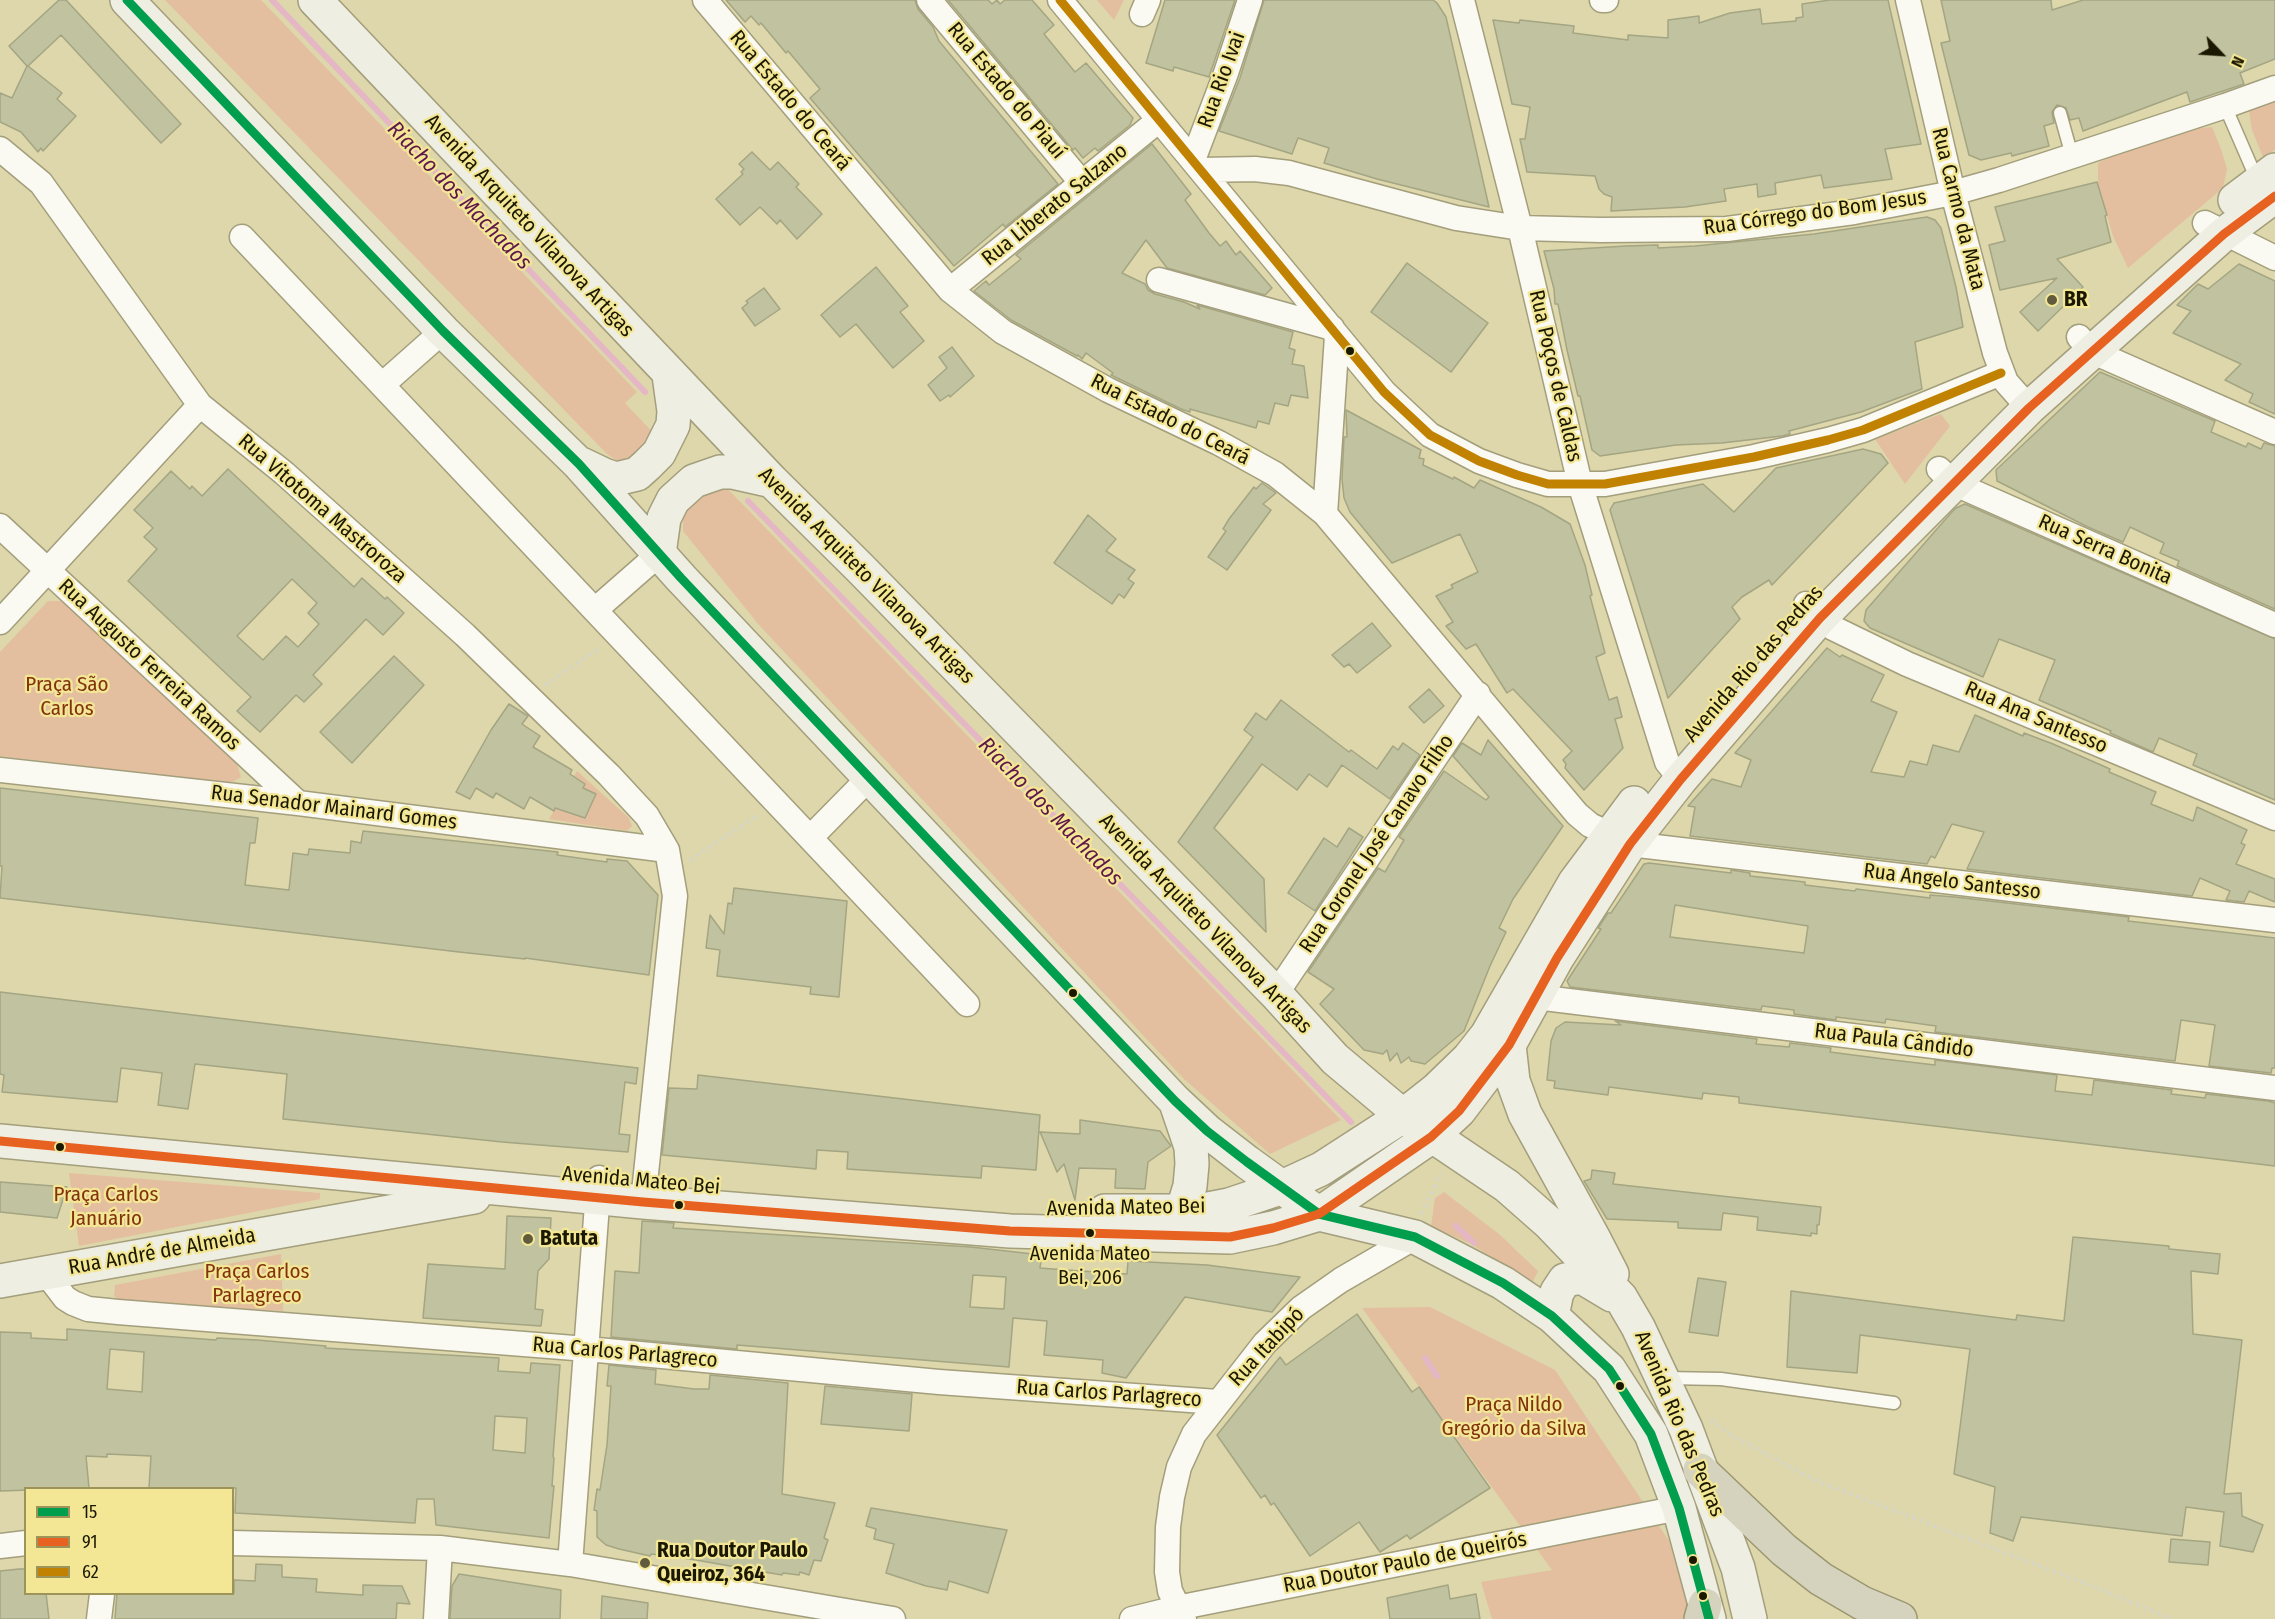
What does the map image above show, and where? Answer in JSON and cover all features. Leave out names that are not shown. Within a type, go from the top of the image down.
[{"type":"highway","points":[[1700,1470],[1784,1550],[1821,1579],[1862,1603],[1900,1619]]},
{"type":"main road","points":[[127,0],[442,331],[579,464],[659,554],[1175,1101],[1207,1131],[1280,1188],[1319,1214]]},
{"type":"main road","name":"Avenida Arquiteto Vilanova Artigas","points":[[315,0],[669,375],[1276,994],[1335,1059],[1403,1116],[1443,1144]]},
{"type":"main road","name":"Avenida Rio das Pedras","points":[[1280,1188],[1321,1169],[1403,1116],[1436,1090],[1469,1058],[1525,993],[1578,923],[1619,839],[1674,771],[1813,611],[1946,476],[2015,392],[2085,344],[2269,183]]},
{"type":"main road","points":[[579,464],[616,479],[637,474],[647,465],[659,453],[673,425],[674,411],[669,375]]},
{"type":"main road","points":[[659,554],[664,518],[673,500],[694,481],[720,472],[732,472],[772,481]]},
{"type":"main road","name":"Avenida Rio das Pedras","points":[[1319,1214],[1443,1144],[1459,1111],[1509,1045],[1525,993]]},
{"type":"main road","points":[[1509,1045],[1513,1081],[1521,1106],[1594,1239],[1622,1300]]},
{"type":"main road","points":[[1175,1101],[1191,1148],[1190,1186],[1182,1212]]},
{"type":"main road","name":"Avenida Mateo Bei","points":[[0,1122],[257,1149],[386,1167],[514,1191],[598,1188]]},
{"type":"main road","name":"Avenida Mateo Bei","points":[[0,1141],[386,1167],[1010,1231],[1230,1237],[1273,1228],[1319,1214]]},
{"type":"main road","name":"Avenida Rio das Pedras","points":[[1443,1144],[1507,1186],[1549,1223],[1622,1300],[1638,1327],[1686,1429],[1738,1568],[1750,1619]]},
{"type":"main road","name":"Rua André de Almeida","points":[[325,1223],[353,1205],[369,1191],[386,1167]]},
{"type":"main road","name":"Avenida Mateo Bei","points":[[644,1192],[994,1208],[1182,1212],[1229,1205],[1280,1188]]},
{"type":"main road","name":"Rua André de Almeida","points":[[0,1281],[514,1191]]},
{"type":"main road","name":"Avenida Rio das Pedras","points":[[1319,1214],[1415,1237],[1503,1283],[1552,1316],[1609,1369],[1652,1434],[1679,1508],[1705,1614]]},
{"type":"main road","points":[[1552,1316],[1557,1292],[1565,1280],[1582,1277],[1622,1300]]},
{"type":"street","name":"Rua Estado do Ceará","points":[[705,0],[950,290],[1003,332],[1108,390],[1219,443],[1266,469],[1325,514],[1577,814],[1590,825],[1619,839]]},
{"type":"street","name":"Rua Estado do Piauí","points":[[929,0],[1082,183]]},
{"type":"street","points":[[1059,0],[1384,392],[1430,435],[1479,461],[1548,484],[1605,484],[1803,447],[1863,429],[2015,392]]},
{"type":"street","name":"Rua Rio Ivai","points":[[1197,165],[1250,0]]},
{"type":"street","name":"Rua Poços de Caldas","points":[[1462,0],[1520,228],[1581,484],[1674,771]]},
{"type":"street","name":"Rua Carmo da Mata","points":[[1908,0],[1953,193],[2015,392]]},
{"type":"street","name":"Rua Córrego do Bom Jesus","points":[[1197,165],[1289,173],[1456,218],[1520,228],[1727,229],[1854,212],[1953,193],[2275,88]]},
{"type":"street","name":"Rua Liberato Salzano","points":[[950,290],[1159,120]]},
{"type":"street","name":"Rua Vitotoma Mastroroza","points":[[0,149],[41,183],[200,405],[284,473],[465,635],[529,696],[647,816],[670,861]]},
{"type":"street","points":[[2215,228],[2275,258]]},
{"type":"street","points":[[242,237],[967,1004]]},
{"type":"street","points":[[1160,280],[1334,332]]},
{"type":"street","points":[[382,385],[442,331]]},
{"type":"street","points":[[1325,514],[1334,332]]},
{"type":"street","points":[[2085,344],[2275,432]]},
{"type":"street","points":[[0,622],[200,405]]},
{"type":"street","name":"Rua Serra Bonita","points":[[1946,476],[2275,625]]},
{"type":"street","name":"Rua Augusto Ferreira Ramos","points":[[0,525],[298,803]]},
{"type":"street","points":[[595,610],[659,554]]},
{"type":"street","name":"Rua Ana Santesso","points":[[1813,611],[1833,628],[1906,664],[2275,818]]},
{"type":"street","name":"Rua Coronel José Canavo Filho","points":[[1276,994],[1478,694]]},
{"type":"street","name":"Rua Senador Mainard Gomes","points":[[0,770],[298,803],[670,861]]},
{"type":"street","points":[[810,838],[869,778]]},
{"type":"street","name":"Rua Angelo Santesso","points":[[1619,839],[2275,920]]},
{"type":"street","points":[[644,1192],[675,896],[670,861]]},
{"type":"street","name":"Rua Paula Cândido","points":[[1525,993],[2275,1088]]},
{"type":"street","points":[[570,1564],[598,1188]]},
{"type":"street","name":"Rua Itabipó","points":[[1180,1614],[1170,1591],[1167,1572],[1168,1527],[1179,1467],[1194,1434],[1265,1343],[1301,1308],[1341,1280],[1415,1237]]},
{"type":"street","name":"Rua Carlos Parlagreco","points":[[46,1273],[65,1298],[88,1308],[130,1313],[587,1349],[939,1382],[1218,1402]]},
{"type":"street","name":"Rua Doutor Paulo de Queirós","points":[[1132,1619],[1180,1614],[1679,1508]]},
{"type":"street","points":[[0,1546],[24,1543]]},
{"type":"street","points":[[234,1543],[440,1548],[570,1564],[823,1612],[893,1619]]},
{"type":"street","points":[[436,1619],[440,1548]]},
{"type":"street","points":[[99,1619],[102,1595]]},
{"type":"lane","points":[[2224,106],[2269,183]]},
{"type":"lane","points":[[2060,113],[2072,156]]},
{"type":"lane","points":[[1662,1378],[1721,1379],[1894,1403]]},
{"type":"path","points":[[529,696],[619,635]]},
{"type":"path","points":[[670,861],[777,802]]},
{"type":"path","points":[[1415,1237],[1443,1144]]},
{"type":"path","points":[[1703,1414],[1731,1435],[1814,1480],[2084,1582],[2172,1619]]},
{"type":"green space","points":[[165,0],[261,0],[637,392],[625,403],[660,440],[627,461],[616,460],[607,454]]},
{"type":"green space","points":[[1097,0],[1124,0],[1114,20]]},
{"type":"green space","points":[[2275,94],[2275,150],[2263,157],[2252,130],[2248,105]]},
{"type":"green space","points":[[2212,127],[2227,169],[2223,188],[2128,268],[2113,236],[2098,184],[2098,163],[2118,153],[2184,130]]},
{"type":"green space","points":[[1941,414],[1950,426],[1905,484],[1875,439]]},
{"type":"green space","points":[[719,480],[1341,1120],[1270,1154],[1184,1079],[759,625],[683,531],[683,511]]},
{"type":"green space","name":"Praça São Carlos","points":[[48,601],[62,601],[236,761],[241,777],[231,783],[0,756],[0,652]]},
{"type":"green space","points":[[577,771],[629,818],[632,826],[627,831],[549,819]]},
{"type":"green space","name":"Praça Carlos Januário","points":[[69,1173],[320,1193],[320,1199],[79,1246]]},
{"type":"green space","points":[[1444,1192],[1499,1234],[1538,1271],[1532,1283],[1471,1244],[1431,1226],[1435,1198]]},
{"type":"green space","name":"Praça Carlos Parlagreco","points":[[281,1254],[283,1311],[120,1301],[114,1296],[115,1285]]},
{"type":"green space","name":"Praça Nildo Gregório da Silva","points":[[1430,1307],[1555,1370],[1669,1541],[1692,1619],[1492,1619],[1481,1582],[1552,1570],[1362,1308]]},
{"type":"building","points":[[59,0],[66,0],[181,124],[161,143],[61,35],[28,66],[62,93],[57,99],[76,116],[43,151],[41,148],[38,152],[21,132],[0,122],[0,93],[12,98],[27,66],[9,46]]},
{"type":"building","points":[[726,0],[915,0],[918,9],[933,27],[939,41],[1058,184],[1005,227],[1003,224],[954,266],[810,98],[820,89],[788,51],[786,53],[761,23],[759,25],[751,16],[745,22]]},
{"type":"building","points":[[948,0],[988,0],[992,4],[997,0],[1000,4],[1005,0],[1032,0],[1054,25],[1044,34],[1075,72],[1086,63],[1133,118],[1130,125],[1098,151],[1095,148],[1083,158],[1075,148],[1073,150]]},
{"type":"building","points":[[1165,0],[1235,0],[1209,77],[1174,67],[1173,71],[1146,63]]},
{"type":"building","points":[[1264,0],[1433,0],[1437,3],[1446,17],[1489,207],[1377,179],[1324,163],[1329,148],[1298,138],[1292,154],[1219,131],[1240,78]]},
{"type":"building","points":[[1830,0],[1888,0],[1921,144],[1885,149],[1892,179],[1824,188],[1821,175],[1775,183],[1776,194],[1758,197],[1757,184],[1724,189],[1726,201],[1685,207],[1611,211],[1612,197],[1599,189],[1595,176],[1527,172],[1520,139],[1525,139],[1530,107],[1512,104],[1493,20],[1519,23],[1520,20],[1574,26],[1573,33],[1628,40],[1628,35],[1668,38],[1668,20],[1699,16],[1699,23],[1730,13],[1760,9],[1762,24],[1796,21],[1796,18],[1803,17],[1802,4]]},
{"type":"building","points":[[1941,0],[2051,0],[2052,10],[2083,0],[2275,0],[2275,59],[2240,73],[2244,84],[2190,102],[2187,92],[2083,131],[2079,118],[2070,120],[2066,108],[2057,105],[2052,112],[2054,123],[2044,126],[2049,146],[2012,156],[2011,153],[1981,160],[1969,155],[1941,43],[1950,41]]},
{"type":"building","points":[[1152,144],[1191,194],[1185,200],[1209,233],[1220,246],[1226,241],[1236,255],[1240,251],[1272,288],[1265,295],[1167,268],[1146,240],[1122,273],[1145,284],[1148,290],[1155,294],[1200,309],[1197,305],[1293,332],[1289,348],[1295,350],[1292,364],[1304,366],[1308,398],[1291,395],[1288,406],[1275,403],[1269,424],[1258,421],[1256,428],[1190,409],[1190,412],[1181,409],[1111,375],[1113,373],[1086,353],[1082,359],[1011,320],[974,291],[986,281],[989,285],[1021,259],[1016,255]]},
{"type":"building","points":[[752,152],[770,170],[778,162],[799,184],[796,187],[822,214],[797,239],[780,220],[777,224],[760,207],[740,225],[716,199],[743,174],[741,172],[744,169],[739,164]]},
{"type":"building","points":[[2097,182],[2107,215],[2105,216],[2111,242],[2057,259],[2083,287],[2038,331],[2020,312],[2057,278],[2000,290],[1989,245],[2005,241],[1995,207]]},
{"type":"building","points":[[1927,217],[1935,220],[1941,228],[1956,287],[1963,327],[1915,342],[1922,389],[1861,412],[1789,431],[1790,434],[1782,436],[1722,443],[1676,445],[1600,456],[1592,450],[1544,251],[1626,246],[1658,245],[1658,248],[1695,246],[1814,234]]},
{"type":"building","points":[[1407,263],[1488,323],[1451,372],[1371,312]]},
{"type":"building","points":[[2239,264],[2275,281],[2275,414],[2249,402],[2253,394],[2225,380],[2241,364],[2173,333],[2191,311],[2177,305],[2198,284],[2208,289]]},
{"type":"building","points":[[876,267],[908,306],[900,312],[924,341],[893,368],[856,324],[840,337],[821,315]]},
{"type":"building","points":[[764,288],[780,309],[755,326],[742,308],[748,303],[746,301]]},
{"type":"building","points":[[952,347],[974,376],[950,397],[949,395],[940,401],[928,385],[947,368],[939,357]]},
{"type":"building","points":[[2100,372],[2215,421],[2211,432],[2246,447],[2248,443],[2261,449],[2264,443],[2275,446],[2275,609],[2177,566],[2179,561],[2160,553],[2164,543],[2130,527],[2123,542],[1997,481],[1996,470]]},
{"type":"building","points":[[1346,410],[1421,450],[1419,458],[1424,459],[1423,465],[1453,479],[1454,477],[1474,488],[1480,480],[1541,507],[1570,524],[1585,565],[1592,595],[1590,596],[1605,653],[1596,657],[1609,700],[1617,697],[1622,717],[1615,719],[1623,748],[1584,790],[1565,768],[1566,764],[1563,760],[1572,751],[1513,689],[1507,693],[1476,644],[1466,649],[1446,626],[1453,622],[1436,596],[1453,588],[1451,585],[1478,572],[1460,534],[1392,563],[1350,512],[1344,498],[1342,479],[1344,437],[1347,437]]},
{"type":"building","points":[[1863,449],[1881,454],[1888,463],[1772,585],[1769,580],[1742,597],[1732,607],[1740,619],[1668,698],[1610,510],[1614,503],[1703,484],[1734,512],[1776,468]]},
{"type":"building","points":[[228,469],[354,587],[362,578],[404,613],[383,635],[366,619],[313,675],[322,684],[304,702],[296,695],[260,732],[237,711],[251,697],[128,581],[157,549],[144,537],[153,528],[134,510],[171,471],[190,489],[192,486],[202,496]],"holes":[[[292,579],[317,603],[308,613],[319,624],[298,647],[286,636],[263,660],[237,636]]]},
{"type":"building","points":[[1262,483],[1276,493],[1263,504],[1271,510],[1227,570],[1208,557],[1226,531],[1223,529],[1229,519],[1254,487],[1256,489]]},
{"type":"building","points":[[1965,504],[2275,639],[2275,800],[2193,765],[2197,754],[2159,738],[2153,752],[2039,700],[2055,660],[1999,639],[1983,677],[1870,628],[1864,621],[1866,610],[1951,513]]},
{"type":"building","points":[[1088,515],[1116,539],[1106,551],[1135,570],[1128,579],[1134,583],[1124,598],[1119,594],[1112,604],[1054,563]]},
{"type":"building","points":[[1372,623],[1391,646],[1357,673],[1349,664],[1344,667],[1332,655]]},
{"type":"building","points":[[1827,648],[1840,657],[1842,655],[1884,675],[1871,701],[1897,712],[1871,772],[1904,777],[1910,761],[1927,765],[1933,745],[1959,752],[1975,715],[2023,736],[2024,733],[2053,744],[2156,792],[2151,804],[2193,821],[2197,807],[2247,830],[2241,843],[2245,845],[2236,864],[2275,879],[2275,902],[2249,891],[2244,902],[2226,900],[2230,891],[2200,878],[2192,896],[1967,869],[1984,832],[1952,824],[1935,858],[1931,856],[1927,864],[1690,836],[1695,807],[1688,806],[1712,779],[1741,787],[1751,760],[1735,753]]},
{"type":"building","points":[[394,656],[424,685],[352,763],[320,732]]},
{"type":"building","points":[[1429,689],[1444,706],[1424,723],[1409,707]]},
{"type":"building","points":[[1281,700],[1349,752],[1351,750],[1377,769],[1393,746],[1398,750],[1403,743],[1420,755],[1390,799],[1342,765],[1327,787],[1309,774],[1297,790],[1262,764],[1214,828],[1264,879],[1266,932],[1178,842],[1253,737],[1244,730],[1256,713],[1266,720]]},
{"type":"building","points":[[509,704],[528,716],[522,724],[540,736],[533,747],[572,770],[570,774],[585,784],[583,788],[596,794],[585,818],[555,808],[554,811],[530,797],[524,809],[496,793],[493,798],[476,788],[470,799],[456,792],[491,730]]},
{"type":"building","points":[[1488,740],[1563,826],[1513,899],[1499,928],[1506,932],[1464,1031],[1425,1064],[1411,1061],[1409,1057],[1401,1063],[1397,1053],[1390,1061],[1387,1050],[1383,1054],[1364,1050],[1320,1004],[1334,989],[1308,972],[1378,868],[1385,872],[1404,840],[1399,837],[1444,771],[1486,800],[1489,797],[1453,756],[1462,743],[1481,755]]},
{"type":"building","points":[[0,788],[258,818],[255,843],[250,843],[245,885],[289,890],[293,853],[308,855],[309,849],[350,853],[351,841],[361,843],[363,831],[558,852],[557,855],[607,862],[607,859],[627,861],[658,895],[649,975],[525,958],[0,898],[2,866],[0,866]]},
{"type":"building","points":[[1349,828],[1363,837],[1315,911],[1288,893],[1324,838],[1337,847]]},
{"type":"building","points":[[1644,864],[1731,873],[1731,870],[1750,873],[1750,876],[1805,882],[1805,885],[1930,898],[1930,895],[1955,897],[2129,917],[2128,921],[2275,938],[2275,1068],[2272,1068],[2271,1073],[2209,1066],[2215,1025],[2181,1020],[2175,1061],[1935,1032],[1936,1026],[1886,1019],[1885,1023],[1836,1017],[1836,1020],[1794,1014],[1794,1010],[1762,1006],[1761,1010],[1570,987],[1567,981],[1601,929],[1598,928],[1608,913],[1611,913]],"holes":[[[1675,905],[1808,926],[1804,953],[1670,937]]]},
{"type":"building","points":[[734,888],[847,901],[839,997],[810,994],[811,987],[717,976],[720,950],[706,948],[710,915],[724,934],[728,903],[732,904]]},
{"type":"building","points":[[0,992],[638,1068],[636,1084],[625,1082],[619,1134],[630,1135],[628,1152],[502,1142],[283,1119],[287,1074],[195,1064],[188,1109],[158,1105],[162,1073],[121,1068],[117,1102],[2,1092],[4,1075],[0,1074]]},
{"type":"building","points":[[1615,1021],[1757,1039],[1756,1044],[1789,1047],[1790,1043],[1831,1048],[1830,1052],[1884,1059],[1935,1065],[1935,1060],[2057,1075],[2055,1091],[2092,1095],[2094,1080],[2172,1090],[2171,1094],[2205,1098],[2206,1094],[2268,1101],[2275,1103],[2275,1166],[1739,1103],[1739,1097],[1703,1093],[1702,1099],[1609,1087],[1608,1095],[1554,1088],[1555,1081],[1547,1080],[1551,1041],[1556,1028],[1565,1022],[1621,1025]]},
{"type":"building","points":[[698,1075],[1040,1115],[1036,1170],[982,1166],[981,1178],[847,1169],[848,1152],[817,1150],[816,1169],[662,1155],[669,1088],[697,1089]]},
{"type":"building","points":[[1080,1120],[1160,1131],[1171,1146],[1148,1162],[1145,1189],[1115,1188],[1116,1169],[1079,1168],[1075,1200],[1064,1164],[1057,1172],[1040,1132],[1080,1134]]},
{"type":"building","points":[[1592,1170],[1615,1173],[1613,1184],[1821,1207],[1817,1234],[1811,1233],[1811,1236],[1757,1230],[1758,1217],[1723,1213],[1721,1230],[1678,1228],[1678,1222],[1607,1219],[1584,1181],[1591,1179]]},
{"type":"building","points":[[0,1182],[67,1187],[57,1218],[0,1212]]},
{"type":"building","points":[[507,1216],[551,1218],[549,1259],[538,1271],[535,1309],[543,1310],[541,1326],[423,1318],[428,1264],[505,1269]]},
{"type":"building","points":[[642,1221],[674,1223],[673,1228],[971,1247],[1042,1255],[1040,1268],[1127,1274],[1128,1261],[1207,1265],[1300,1277],[1272,1312],[1185,1297],[1126,1378],[1102,1373],[1103,1360],[1044,1355],[1047,1321],[1013,1318],[1009,1367],[737,1345],[737,1349],[611,1337],[615,1271],[639,1273]],"holes":[[[973,1275],[1006,1277],[1004,1309],[970,1307]]]},
{"type":"building","points":[[2073,1237],[2169,1246],[2169,1249],[2220,1254],[2218,1274],[2191,1271],[2193,1334],[2242,1340],[2224,1494],[2241,1493],[2242,1516],[2263,1525],[2253,1552],[2220,1546],[2224,1512],[2186,1507],[2182,1536],[2021,1517],[2013,1541],[1990,1533],[1995,1487],[1954,1474],[1970,1349],[1860,1335],[1857,1373],[1787,1367],[1791,1291],[2016,1320],[2017,1315],[2064,1321]]},
{"type":"building","points":[[1698,1278],[1726,1282],[1718,1336],[1689,1332]]},
{"type":"building","points":[[1357,1314],[1412,1392],[1419,1387],[1490,1488],[1410,1539],[1407,1535],[1380,1552],[1359,1522],[1310,1556],[1274,1503],[1271,1505],[1265,1495],[1261,1498],[1217,1435],[1280,1357],[1286,1365]]},
{"type":"building","points":[[67,1329],[499,1358],[498,1371],[530,1373],[531,1363],[560,1365],[549,1538],[436,1525],[434,1499],[417,1499],[415,1523],[235,1513],[236,1488],[234,1487],[149,1487],[151,1456],[107,1454],[107,1457],[86,1456],[89,1487],[24,1487],[24,1490],[0,1491],[0,1332],[31,1333],[31,1338],[67,1340]],"holes":[[[110,1349],[144,1352],[142,1392],[107,1389]],[[495,1416],[527,1418],[525,1453],[493,1450]]]},
{"type":"building","points":[[609,1365],[656,1370],[655,1384],[694,1389],[709,1389],[710,1375],[788,1383],[782,1494],[835,1503],[824,1538],[828,1540],[821,1561],[814,1560],[809,1575],[800,1572],[799,1575],[783,1573],[782,1575],[690,1559],[651,1554],[650,1556],[606,1545],[597,1537],[597,1511],[594,1510],[597,1489],[600,1490],[607,1445],[611,1386],[607,1386]]},
{"type":"building","points":[[825,1386],[912,1394],[909,1431],[821,1424]]},
{"type":"building","points":[[871,1508],[1007,1530],[988,1593],[949,1581],[947,1590],[926,1586],[886,1573],[894,1544],[874,1539],[876,1529],[866,1526]]},
{"type":"building","points":[[2171,1539],[2210,1542],[2208,1565],[2169,1562]]},
{"type":"building","points":[[256,1564],[282,1565],[282,1577],[317,1579],[316,1592],[363,1595],[363,1585],[402,1586],[410,1604],[397,1603],[396,1619],[115,1619],[117,1595],[234,1595],[234,1580],[255,1581]]},
{"type":"building","points":[[24,1569],[24,1595],[46,1595],[49,1619],[0,1619],[0,1571]]},
{"type":"building","points":[[459,1574],[561,1590],[560,1619],[450,1619],[452,1586]]},
{"type":"building","points":[[1448,1585],[1450,1599],[1476,1594],[1480,1619],[1390,1619],[1387,1598]]},
{"type":"building","points":[[602,1596],[648,1603],[647,1619],[601,1619]]},
{"type":"waterway","name":"Riacho dos Machados","points":[[272,0],[645,392]]},
{"type":"waterway","name":"Riacho dos Machados","points":[[748,501],[1351,1122]]},
{"type":"waterway","name":"Riacho dos Machados","points":[[1456,1226],[1474,1243]]},
{"type":"waterway","name":"Riacho dos Machados","points":[[1425,1358],[1437,1376]]},
{"type":"transit line","name":"15","points":[[127,0],[443,331],[579,464],[681,578],[1175,1101],[1207,1131],[1319,1214],[1415,1237],[1503,1283],[1552,1316],[1609,1369],[1651,1434],[1679,1508],[1709,1619]]},
{"type":"transit line","name":"62","points":[[1060,0],[1384,392],[1430,435],[1479,461],[1548,484],[1605,484],[1754,457],[1828,440],[1863,430],[2001,373]]},
{"type":"transit line","name":"91","points":[[0,1141],[643,1202],[1010,1231],[1230,1237],[1273,1228],[1319,1214],[1431,1137],[1459,1111],[1509,1045],[1557,958],[1630,844],[1681,779],[1820,618],[2029,408],[2224,234],[2275,196]]},
{"type":"place","name":"BR","points":[[2052,300]]},
{"type":"place","name":"Avenida Mateo Bei, 206","points":[[1090,1233]]},
{"type":"place","name":"Batuta","points":[[528,1239]]},
{"type":"place","name":"Rua Doutor Paulo Queiroz, 364","points":[[645,1563]]}]
